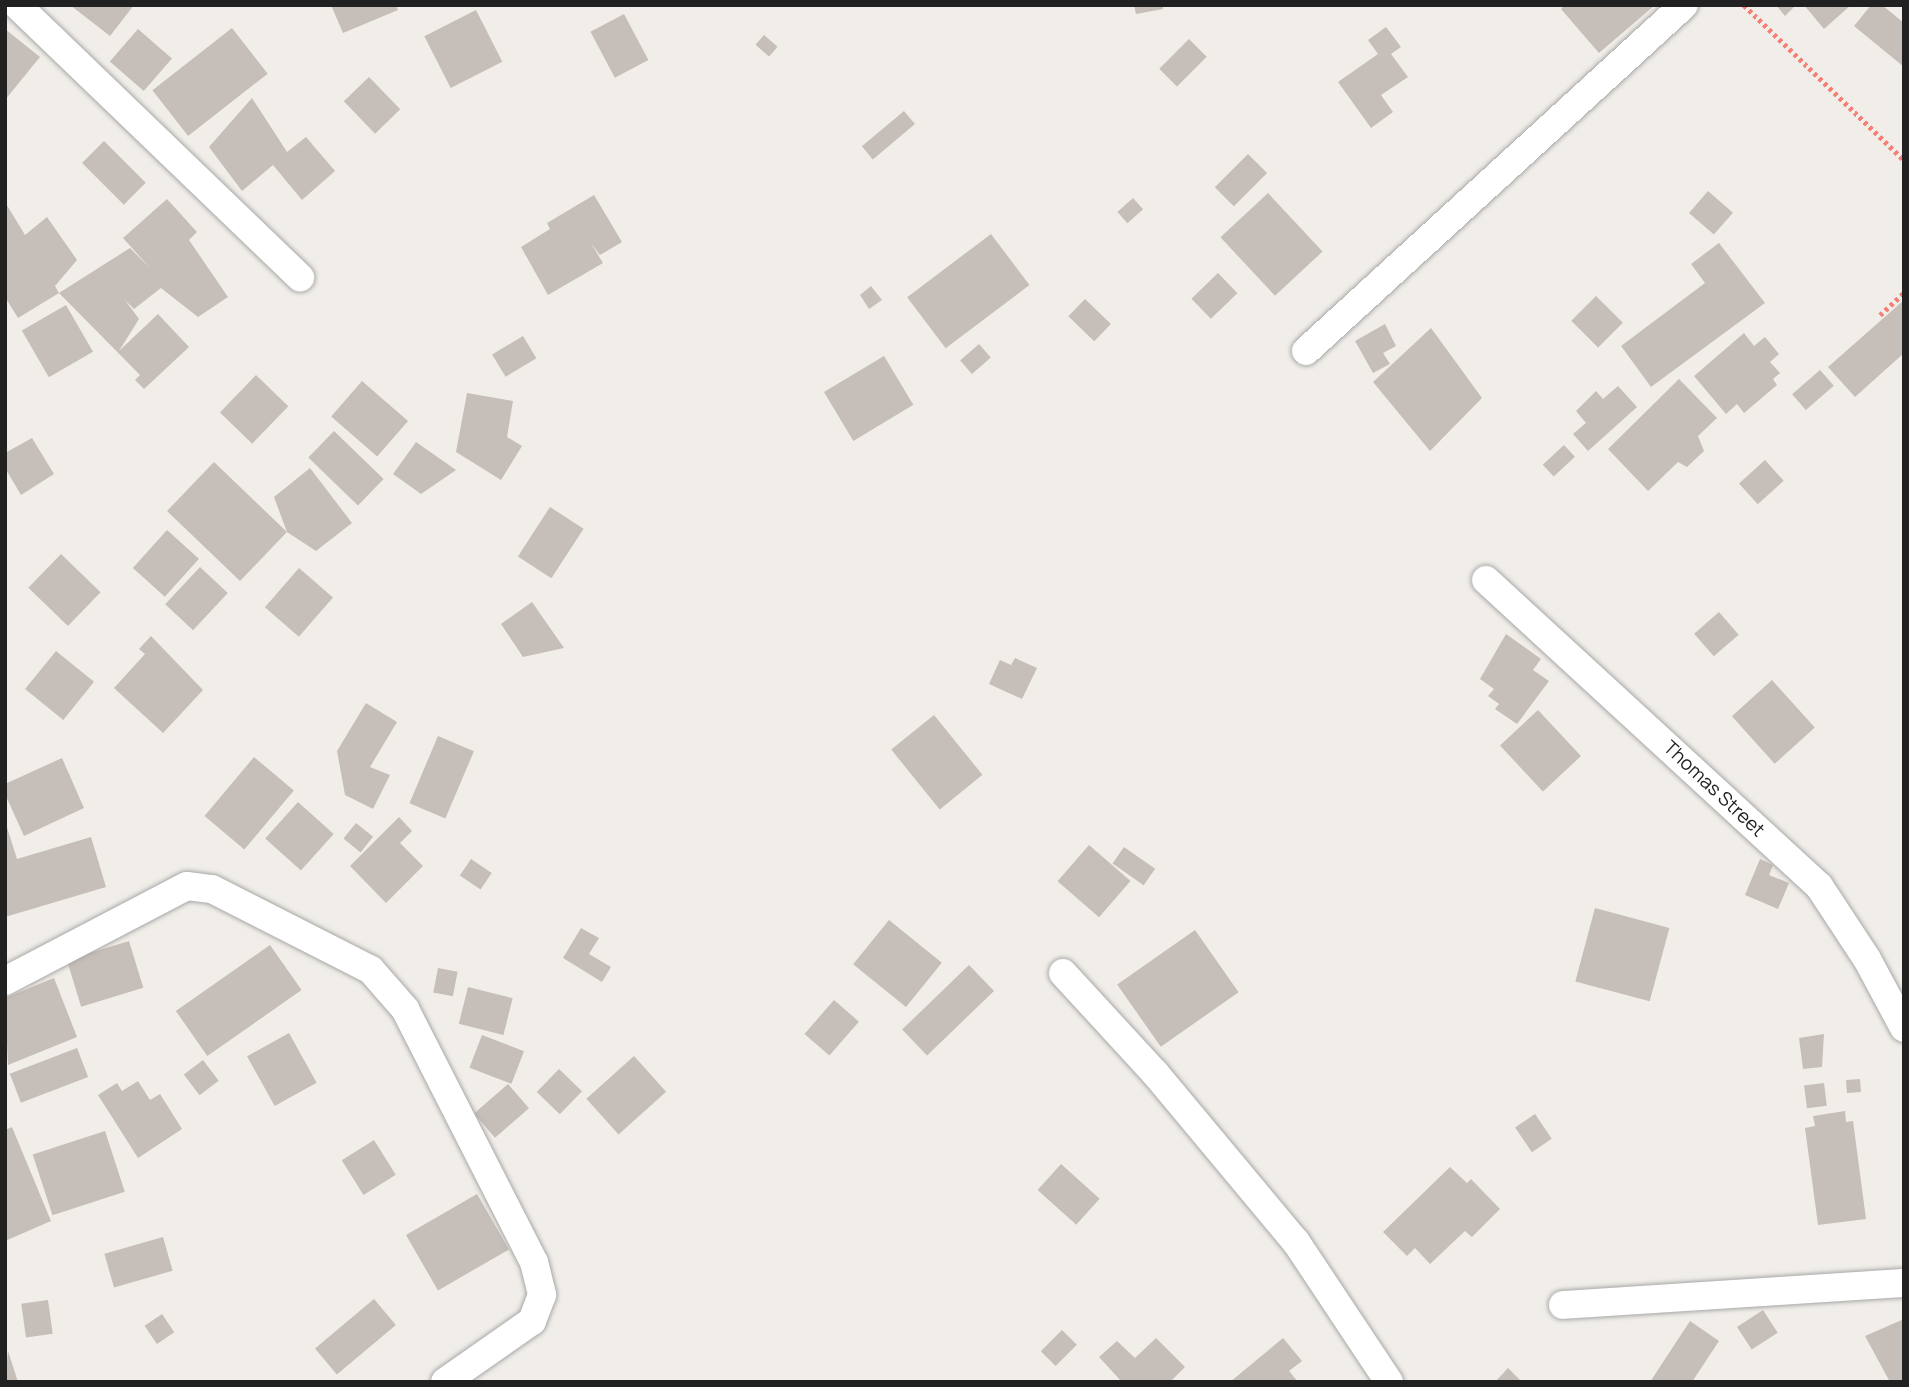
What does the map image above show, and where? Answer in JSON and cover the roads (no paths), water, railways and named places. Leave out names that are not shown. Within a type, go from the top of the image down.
[{"type":"street","points":[[17,5],[300,277]]},
{"type":"street","points":[[1306,351],[1685,5]]},
{"type":"street","name":"Thomas Street","points":[[1486,580],[1819,886],[1867,959],[1904,1028]]},
{"type":"street","points":[[5,981],[187,886],[212,889],[371,970],[405,1009],[534,1262],[542,1295],[532,1321],[445,1382]]},
{"type":"street","points":[[1063,973],[1155,1073],[1296,1242],[1390,1382]]},
{"type":"street","points":[[1563,1305],[1904,1283]]}]
